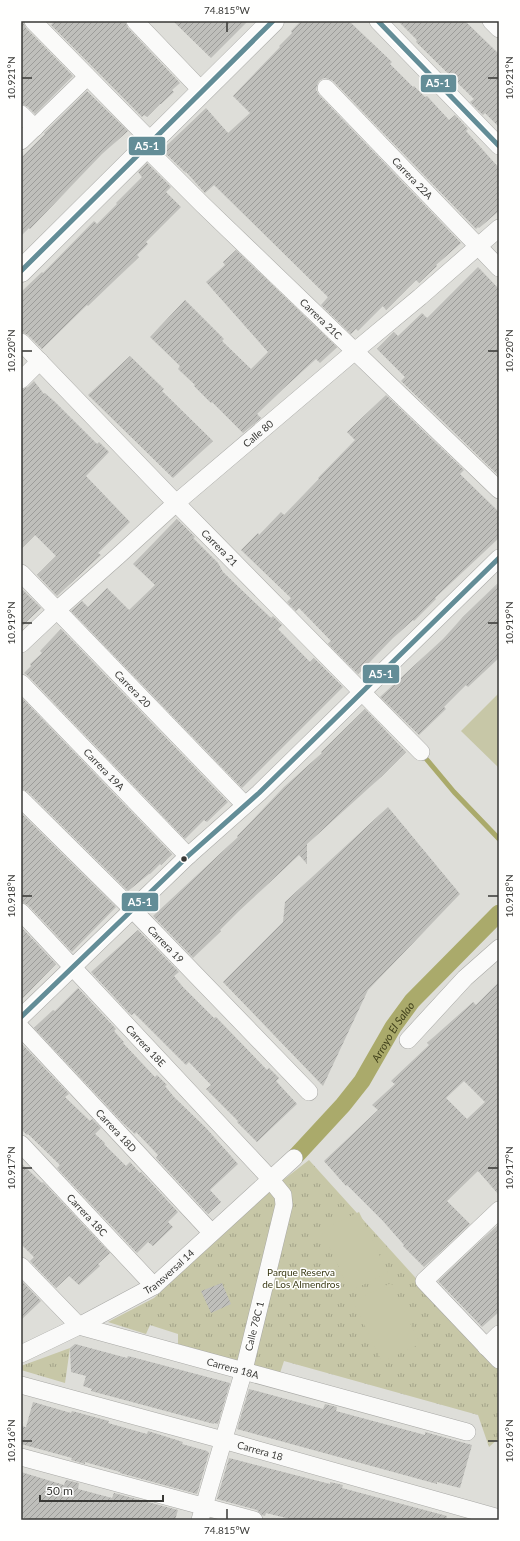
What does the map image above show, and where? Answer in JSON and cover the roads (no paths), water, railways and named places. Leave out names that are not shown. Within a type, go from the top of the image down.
[{"type":"street","name":"Carrera 21C","points":[[32,21],[86,77],[208,210],[499,490]]},
{"type":"street","points":[[135,21],[202,91]]},
{"type":"street","points":[[21,271],[273,21]]},
{"type":"street","points":[[378,21],[499,146]]},
{"type":"street","points":[[491,21],[499,29]]},
{"type":"street","points":[[21,141],[86,77]]},
{"type":"street","name":"Carrera 22A","points":[[326,88],[499,268]]},
{"type":"street","points":[[21,114],[34,128]]},
{"type":"street","name":"Calle 80","points":[[21,644],[176,503],[420,297],[499,228]]},
{"type":"street","name":"Carrera 21","points":[[21,342],[176,503],[421,752]]},
{"type":"street","points":[[21,380],[40,361]]},
{"type":"street","points":[[21,1017],[188,856],[245,805],[499,558]]},
{"type":"street","name":"Carrera 20","points":[[21,573],[245,805]]},
{"type":"street","name":"Carrera 19A","points":[[21,683],[188,856]]},
{"type":"street","name":"Carrera 19","points":[[21,799],[132,909],[309,1092]]},
{"type":"street","name":"Carrera 18E","points":[[21,912],[271,1180]]},
{"type":"street","points":[[408,1040],[465,978],[499,948]]},
{"type":"street","name":"Carrera 18D","points":[[21,1028],[212,1232]]},
{"type":"street","name":"Carrera 18C","points":[[21,1144],[154,1286]]},
{"type":"street","name":"Transversal 14","points":[[21,1354],[79,1326],[154,1286],[294,1158]]},
{"type":"street","name":"Calle 78C 1","points":[[202,1513],[244,1370],[284,1205],[283,1195],[271,1180]]},
{"type":"street","points":[[499,1210],[424,1282],[499,1360]]},
{"type":"street","points":[[21,1266],[79,1326]]},
{"type":"street","name":"Carrera 18A","points":[[79,1326],[467,1432]]},
{"type":"street","points":[[486,1347],[499,1334]]},
{"type":"street","name":"Carrera 18","points":[[21,1385],[499,1518]]},
{"type":"street","points":[[21,1456],[202,1513],[254,1520]]},
{"type":"waterway","points":[[423,755],[454,792],[499,839]]},
{"type":"waterway","name":"Arroyo El Salao","points":[[294,1158],[343,1105],[362,1081],[393,1027],[412,1001],[499,913]]},
{"type":"park label","name":"Parque Reserva de Los Almendros","points":[[301,1278]]}]
